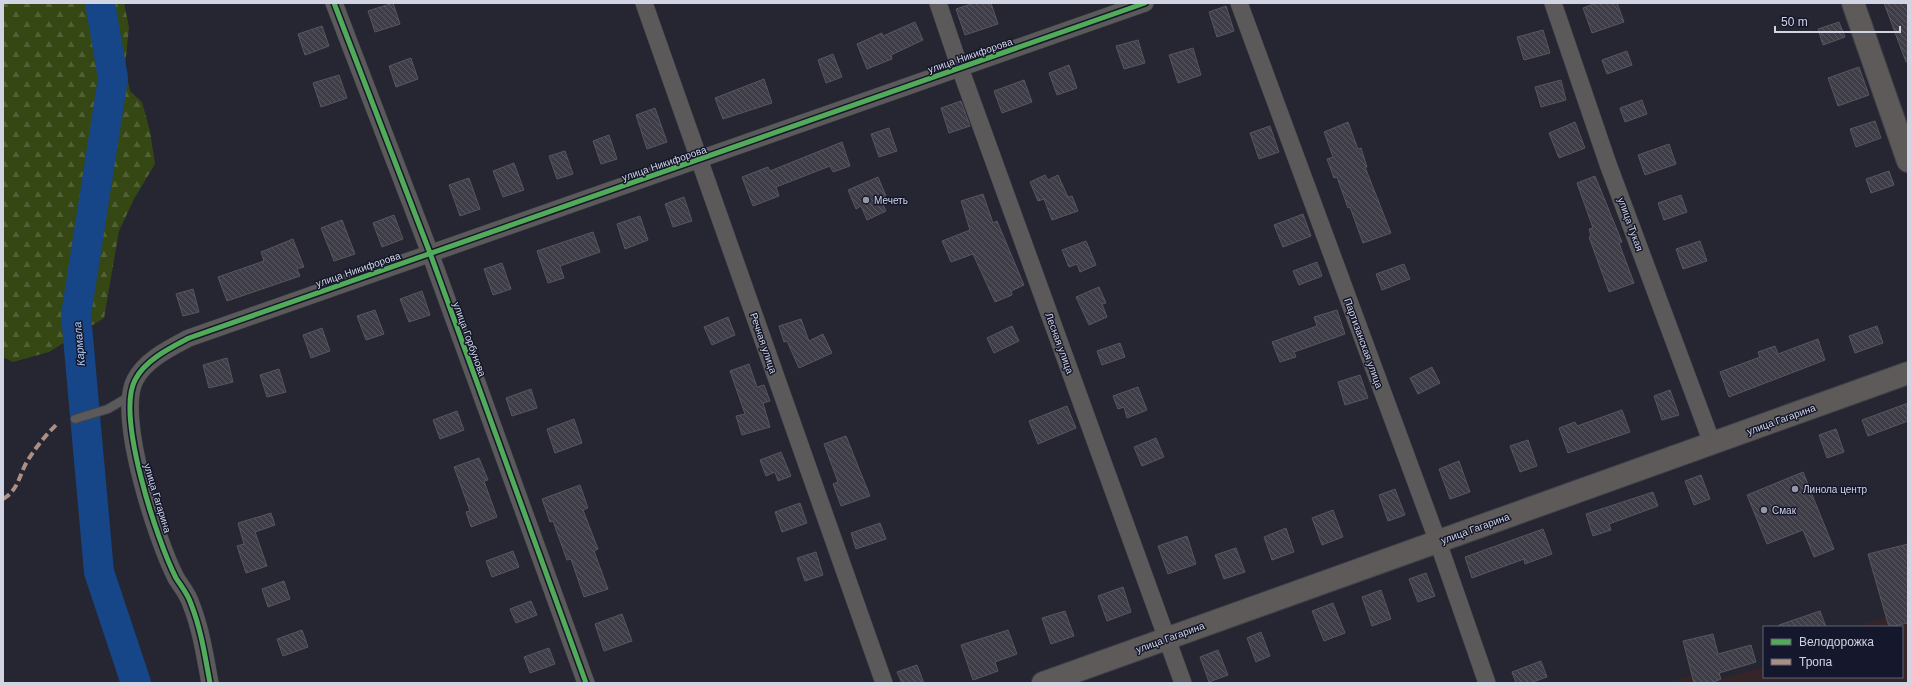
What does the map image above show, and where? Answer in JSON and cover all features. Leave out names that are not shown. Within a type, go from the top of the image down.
[{"type":"main road","points":[[1853,3],[1908,161]]},
{"type":"main road","name":"улица Гагарина","points":[[1043,683],[1908,373]]},
{"type":"street","name":"улица Горбунова","points":[[334,3],[430,253],[586,683]]},
{"type":"street","name":"Речная улица","points":[[644,3],[884,683]]},
{"type":"street","name":"Лесная улица","points":[[938,3],[960,68],[1183,683]]},
{"type":"street","name":"улица Никифорова","points":[[189,338],[1144,3]]},
{"type":"street","name":"Партизанская улица","points":[[1239,3],[1438,542],[1487,683]]},
{"type":"street","name":"улица Тукая","points":[[1553,3],[1608,164],[1712,443]]},
{"type":"street","name":"улица Гагарина","points":[[189,338],[168,349],[144,368],[134,381],[130,396],[131,428],[139,468],[159,534],[173,570],[191,602],[200,632],[210,683]]},
{"type":"lane","points":[[75,419],[94,414],[118,404],[130,396]]},
{"type":"shaded area","points":[[1908,544],[1908,683],[1668,683],[1717,666],[1721,679],[1763,667],[1763,678],[1903,678],[1903,626],[1858,626],[1886,617],[1868,554]]},
{"type":"green space","points":[[3,3],[124,3],[129,27],[125,66],[130,91],[142,102],[150,131],[155,164],[134,199],[119,231],[104,318],[49,352],[13,362],[3,357]]},
{"type":"building","points":[[393,3],[400,24],[375,32],[368,11]]},
{"type":"building","points":[[974,3],[991,3],[998,24],[965,35],[956,9]]},
{"type":"building","points":[[1596,3],[1617,3],[1624,22],[1592,33],[1583,8]]},
{"type":"building","points":[[1884,3],[1908,3],[1908,61],[1906,62]]},
{"type":"building","points":[[1226,6],[1234,31],[1217,37],[1209,12]]},
{"type":"building","points":[[915,22],[923,40],[891,55],[892,59],[867,69],[857,44],[882,33],[883,36]]},
{"type":"building","points":[[1839,22],[1845,37],[1823,45],[1818,29]]},
{"type":"building","points":[[322,26],[329,46],[305,55],[298,34]]},
{"type":"building","points":[[1543,30],[1550,53],[1524,60],[1517,37]]},
{"type":"building","points":[[1138,40],[1145,63],[1124,69],[1116,46]]},
{"type":"building","points":[[1193,48],[1201,75],[1178,83],[1169,55]]},
{"type":"building","points":[[1627,51],[1632,65],[1607,74],[1602,60]]},
{"type":"building","points":[[833,54],[842,77],[826,83],[818,60]]},
{"type":"building","points":[[411,58],[418,79],[396,87],[389,66]]},
{"type":"building","points":[[1069,65],[1077,88],[1057,95],[1049,73]]},
{"type":"building","points":[[1859,67],[1869,95],[1838,106],[1828,78]]},
{"type":"building","points":[[339,75],[347,98],[321,107],[313,83]]},
{"type":"building","points":[[764,79],[772,103],[723,119],[715,98]]},
{"type":"building","points":[[1024,80],[1032,102],[1002,113],[994,91]]},
{"type":"building","points":[[1561,80],[1566,100],[1541,107],[1535,87]]},
{"type":"building","points":[[1642,100],[1647,114],[1625,122],[1620,108]]},
{"type":"building","points":[[961,101],[970,126],[949,133],[941,108]]},
{"type":"building","points":[[655,108],[667,142],[647,149],[636,115]]},
{"type":"building","points":[[1875,121],[1881,138],[1856,147],[1850,129]]},
{"type":"building","points":[[1348,122],[1358,149],[1361,148],[1367,167],[1365,167],[1391,233],[1363,243],[1350,207],[1348,208],[1337,177],[1334,178],[1327,159],[1333,157],[1324,132]]},
{"type":"building","points":[[1575,122],[1585,148],[1559,158],[1549,133]]},
{"type":"building","points":[[1270,126],[1279,152],[1259,159],[1250,133]]},
{"type":"building","points":[[889,128],[897,151],[879,157],[871,134]]},
{"type":"building","points":[[609,135],[617,159],[601,164],[593,141]]},
{"type":"building","points":[[842,142],[850,166],[833,172],[830,166],[776,187],[779,196],[753,206],[742,177],[768,167],[770,171]]},
{"type":"building","points":[[1669,144],[1676,164],[1645,175],[1638,155]]},
{"type":"building","points":[[565,151],[573,174],[557,179],[549,156]]},
{"type":"building","points":[[514,163],[524,190],[503,197],[493,171]]},
{"type":"building","points":[[1889,171],[1894,185],[1871,193],[1866,179]]},
{"type":"building","points":[[1045,175],[1048,180],[1058,175],[1068,197],[1072,196],[1078,211],[1052,220],[1044,199],[1038,201],[1030,182]]},
{"type":"building","points":[[1595,176],[1622,242],[1619,243],[1634,283],[1609,292],[1589,237],[1591,236],[1589,229],[1593,228],[1577,183]]},
{"type":"building","points":[[878,177],[886,196],[880,198],[886,211],[867,220],[861,206],[856,209],[848,190]]},
{"type":"building","points":[[469,178],[480,209],[460,216],[449,185]]},
{"type":"building","points":[[983,194],[993,223],[997,221],[1024,285],[1011,291],[1012,295],[995,302],[973,254],[951,262],[942,241],[970,230],[961,201]]},
{"type":"building","points":[[1681,195],[1687,212],[1664,220],[1658,203]]},
{"type":"building","points":[[684,197],[692,221],[673,227],[665,204]]},
{"type":"building","points":[[1303,214],[1311,236],[1283,247],[1274,225]]},
{"type":"building","points":[[394,215],[403,239],[382,247],[373,223]]},
{"type":"building","points":[[640,216],[648,240],[625,249],[617,224]]},
{"type":"building","points":[[342,220],[355,254],[334,261],[321,228]]},
{"type":"building","points":[[593,232],[600,252],[560,266],[564,278],[548,283],[537,251]]},
{"type":"building","points":[[293,239],[304,267],[297,269],[300,276],[227,301],[218,277],[264,261],[261,252]]},
{"type":"building","points":[[1086,241],[1096,265],[1080,272],[1077,264],[1069,267],[1062,250]]},
{"type":"building","points":[[1700,241],[1707,261],[1683,269],[1676,249]]},
{"type":"building","points":[[1317,262],[1322,276],[1299,285],[1293,271]]},
{"type":"building","points":[[502,263],[511,289],[493,295],[484,269]]},
{"type":"building","points":[[1404,264],[1410,279],[1382,290],[1376,274]]},
{"type":"building","points":[[1099,287],[1106,303],[1102,304],[1107,317],[1089,325],[1076,297]]},
{"type":"building","points":[[193,289],[199,312],[183,316],[176,294]]},
{"type":"building","points":[[422,291],[430,315],[409,322],[400,299]]},
{"type":"building","points":[[375,310],[384,334],[366,340],[357,316]]},
{"type":"building","points":[[1337,310],[1345,334],[1294,352],[1296,357],[1280,362],[1272,342],[1317,326],[1314,317]]},
{"type":"building","points":[[728,317],[735,335],[712,345],[704,327]]},
{"type":"building","points":[[801,319],[809,341],[823,334],[832,353],[799,368],[787,341],[784,342],[779,326]]},
{"type":"building","points":[[1012,326],[1019,341],[994,353],[987,338]]},
{"type":"building","points":[[1877,326],[1883,343],[1855,353],[1849,336]]},
{"type":"building","points":[[322,328],[330,351],[311,358],[303,335]]},
{"type":"building","points":[[1818,339],[1825,360],[1729,397],[1720,372],[1760,357],[1758,352],[1775,346],[1778,354]]},
{"type":"building","points":[[1120,343],[1125,357],[1102,365],[1097,351]]},
{"type":"building","points":[[227,358],[233,382],[209,388],[203,365]]},
{"type":"building","points":[[749,364],[757,387],[764,385],[770,401],[763,403],[770,427],[742,435],[736,416],[745,414],[730,371]]},
{"type":"building","points":[[1432,367],[1440,383],[1418,394],[1410,378]]},
{"type":"building","points":[[279,369],[286,392],[267,397],[260,375]]},
{"type":"building","points":[[1360,375],[1368,398],[1345,405],[1338,382]]},
{"type":"building","points":[[1138,387],[1147,410],[1127,418],[1124,407],[1118,409],[1113,396]]},
{"type":"building","points":[[531,389],[537,408],[512,416],[506,398]]},
{"type":"building","points":[[1670,390],[1679,415],[1662,420],[1654,396]]},
{"type":"building","points":[[1908,403],[1908,421],[1868,436],[1862,420]]},
{"type":"building","points":[[1067,406],[1076,428],[1038,444],[1029,421]]},
{"type":"building","points":[[1622,410],[1630,432],[1568,453],[1559,428],[1575,422],[1577,426]]},
{"type":"building","points":[[457,411],[464,430],[440,439],[433,420]]},
{"type":"building","points":[[574,419],[582,443],[555,453],[547,429]]},
{"type":"building","points":[[1836,429],[1844,452],[1827,458],[1819,435]]},
{"type":"building","points":[[846,436],[870,496],[841,506],[833,484],[838,482],[824,444]]},
{"type":"building","points":[[1156,438],[1164,457],[1142,466],[1134,447]]},
{"type":"building","points":[[1528,440],[1537,466],[1520,472],[1510,446]]},
{"type":"building","points":[[781,452],[791,476],[778,481],[775,472],[766,476],[760,460]]},
{"type":"building","points":[[479,458],[488,480],[484,481],[497,517],[471,527],[466,512],[470,511],[454,467]]},
{"type":"building","points":[[1459,461],[1470,492],[1450,499],[1439,469]]},
{"type":"building","points":[[1803,472],[1834,549],[1814,557],[1803,530],[1767,544],[1747,495]]},
{"type":"building","points":[[1701,475],[1710,499],[1694,505],[1685,481]]},
{"type":"building","points":[[580,485],[588,508],[583,510],[598,549],[594,551],[608,589],[584,597],[571,559],[567,560],[553,521],[550,522],[542,499]]},
{"type":"building","points":[[1395,489],[1405,515],[1388,521],[1379,495]]},
{"type":"building","points":[[1653,492],[1658,506],[1609,524],[1611,530],[1593,536],[1586,514]]},
{"type":"building","points":[[800,503],[807,523],[782,532],[775,512]]},
{"type":"building","points":[[1333,510],[1343,537],[1322,545],[1312,518]]},
{"type":"building","points":[[271,513],[275,525],[255,532],[267,566],[246,573],[237,546],[244,544],[238,523]]},
{"type":"building","points":[[880,523],[886,539],[856,549],[851,533]]},
{"type":"building","points":[[1286,528],[1294,552],[1272,560],[1264,537]]},
{"type":"building","points":[[1543,529],[1552,554],[1525,564],[1524,559],[1472,578],[1465,557]]},
{"type":"building","points":[[1187,536],[1196,564],[1168,574],[1158,546]]},
{"type":"building","points":[[1908,544],[1908,623],[1889,626],[1868,554]]},
{"type":"building","points":[[1236,548],[1245,572],[1224,579],[1215,555]]},
{"type":"building","points":[[513,551],[519,567],[492,577],[486,561]]},
{"type":"building","points":[[816,552],[823,575],[805,581],[797,558]]},
{"type":"building","points":[[1426,573],[1435,596],[1418,602],[1409,579]]},
{"type":"building","points":[[284,581],[290,599],[268,607],[262,589]]},
{"type":"building","points":[[1123,587],[1131,612],[1107,621],[1098,596]]},
{"type":"building","points":[[1381,590],[1391,619],[1372,626],[1362,597]]},
{"type":"building","points":[[531,601],[537,615],[516,623],[510,609]]},
{"type":"building","points":[[1333,603],[1345,633],[1324,641],[1312,611]]},
{"type":"building","points":[[1065,611],[1074,636],[1051,644],[1042,618]]},
{"type":"building","points":[[1820,611],[1826,626],[1779,626]]},
{"type":"building","points":[[622,614],[632,641],[604,651],[595,624]]},
{"type":"building","points":[[302,630],[308,647],[283,656],[277,639]]},
{"type":"building","points":[[1008,630],[1017,654],[995,662],[998,671],[973,680],[961,645]]},
{"type":"building","points":[[1261,632],[1270,656],[1256,662],[1247,638]]},
{"type":"building","points":[[1713,634],[1718,654],[1751,645],[1756,662],[1719,673],[1721,679],[1711,683],[1694,683],[1683,641]]},
{"type":"building","points":[[549,648],[555,664],[530,673],[524,657]]},
{"type":"building","points":[[1218,650],[1228,675],[1209,682],[1200,657]]},
{"type":"building","points":[[1541,661],[1547,677],[1530,683],[1516,683],[1512,672]]},
{"type":"building","points":[[917,665],[924,683],[902,683],[897,672]]},
{"type":"waterway","name":"Кармала","points":[[100,3],[113,78],[76,315],[99,572],[136,683]]},
{"type":"marked path","points":[[3,499],[16,486],[31,455],[56,425]]},
{"type":"cycle path","points":[[334,3],[430,253],[586,683]]},
{"type":"cycle path","points":[[210,683],[194,613],[188,597],[176,578],[159,537],[141,479],[135,449],[131,421],[131,397],[135,380],[145,366],[159,355],[189,338],[1145,3]]},
{"type":"place","name":"Мечеть","points":[[866,200]]},
{"type":"place","name":"Линола центр","points":[[1795,489]]},
{"type":"place","name":"Смак","points":[[1764,510]]}]
